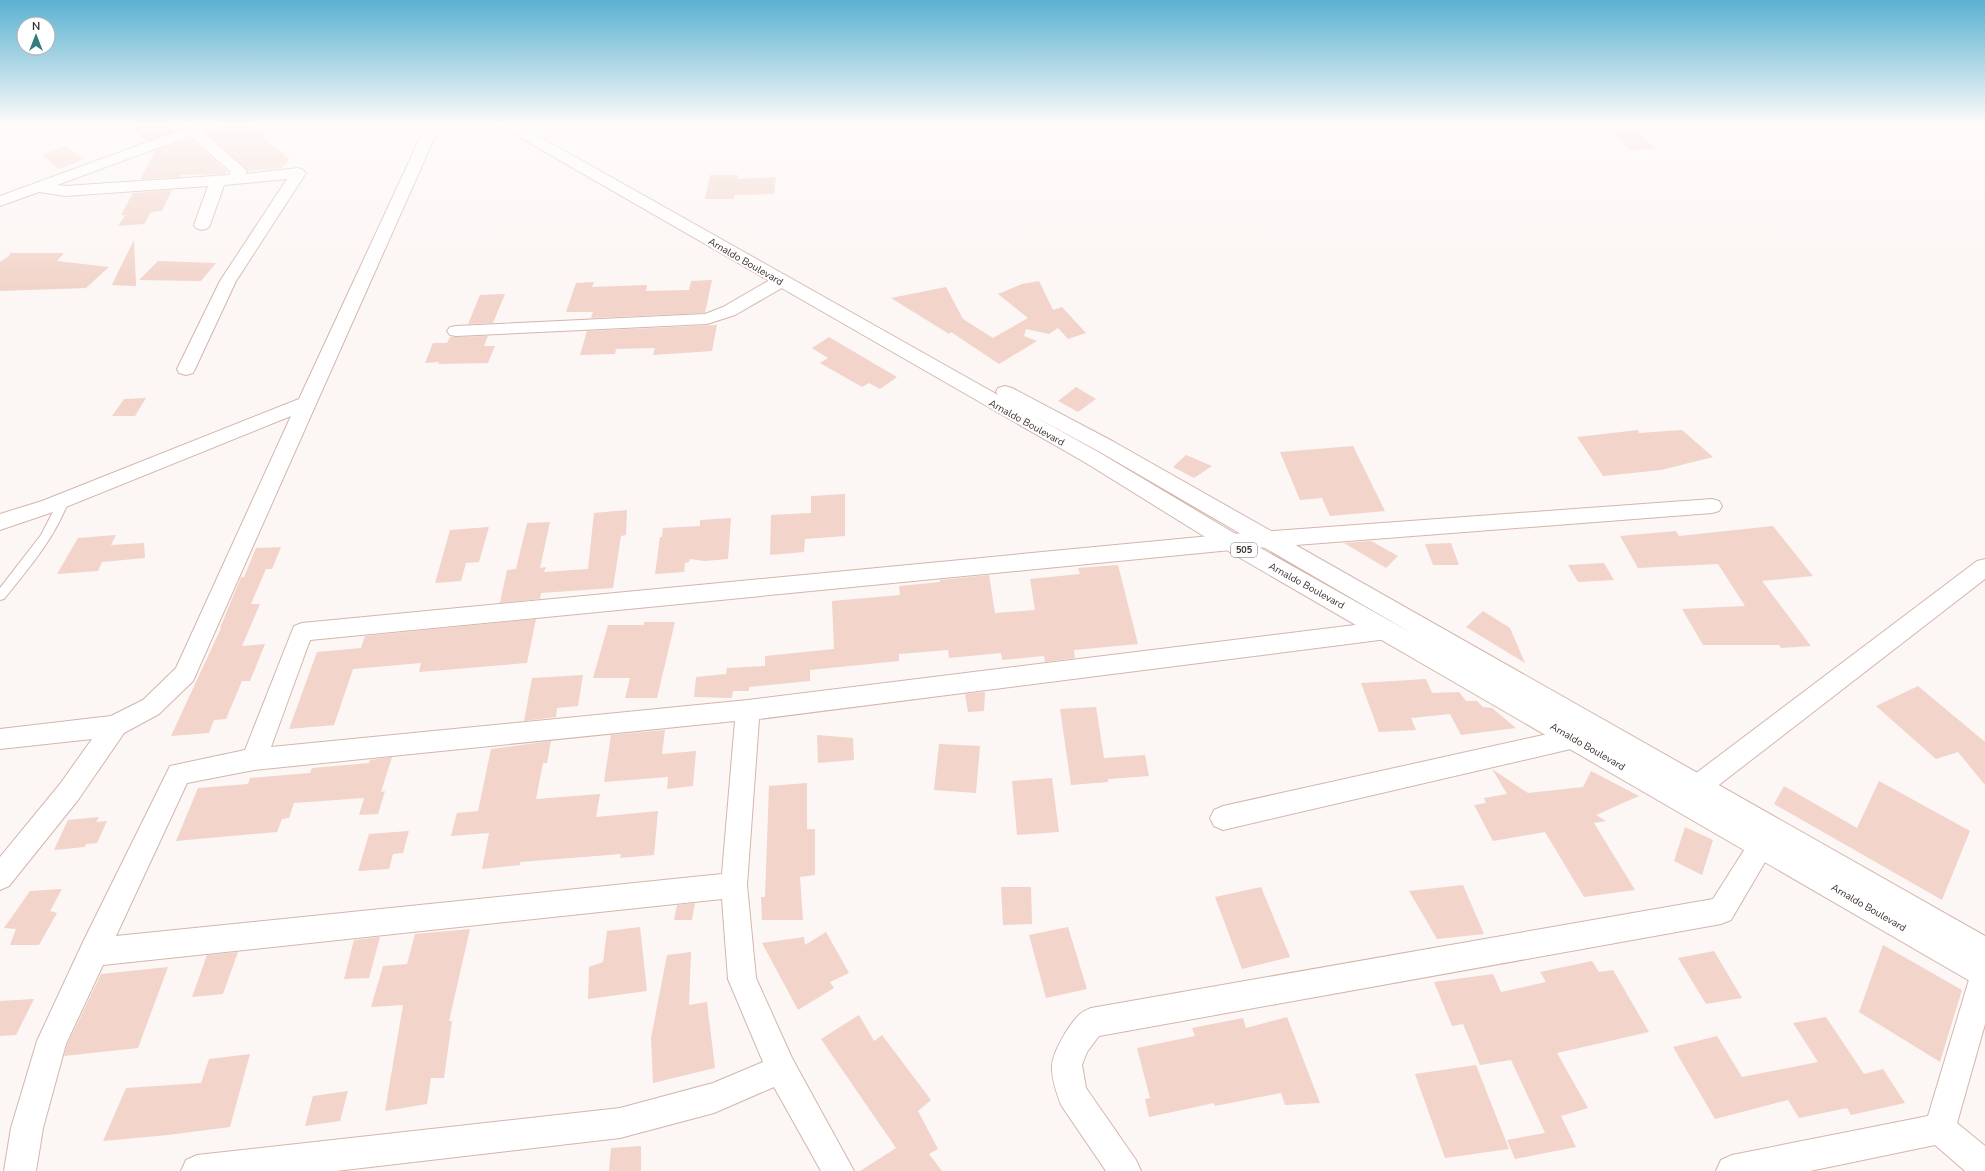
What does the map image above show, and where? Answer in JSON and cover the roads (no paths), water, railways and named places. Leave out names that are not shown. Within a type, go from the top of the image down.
[{"type":"main road","points":[[0,201],[64,178]]},
{"type":"main road","points":[[38,187],[65,191],[250,178]]},
{"type":"main road","points":[[186,370],[228,281],[295,178]]},
{"type":"main road","points":[[0,739],[115,726],[151,707],[185,674],[409,178]]},
{"type":"main road","name":"Arnaldo Boulevard","points":[[613,178],[952,371],[1100,453],[1266,540],[1453,658],[1576,738],[1689,793],[1762,845],[1985,974]]},
{"type":"main road","points":[[202,225],[218,181]]},
{"type":"main road","name":"Arnaldo Boulevard","points":[[723,239],[781,281],[831,302]]},
{"type":"main road","points":[[456,331],[707,319],[729,311],[781,281]]},
{"type":"main road","points":[[0,522],[64,500],[307,403]]},
{"type":"main road","name":"Arnaldo Boulevard","points":[[1100,453],[1231,542],[1387,630],[1453,658],[1689,793],[1985,951]]},
{"type":"main road","points":[[254,759],[302,632],[1231,542],[1712,506]]},
{"type":"main road","points":[[1689,793],[1985,567]]},
{"type":"main road","points":[[20,1171],[27,1128],[52,1041],[93,952],[179,774],[254,759],[748,710],[1387,630]]},
{"type":"main road","points":[[748,710],[734,884],[742,979],[781,1070],[838,1171]]},
{"type":"main road","points":[[0,878],[69,792],[115,726]]},
{"type":"main road","points":[[1223,818],[1576,738]]},
{"type":"main road","points":[[1125,1171],[1072,1094],[1067,1065],[1075,1043],[1091,1023],[1721,912],[1762,845]]},
{"type":"main road","points":[[93,952],[734,884]]},
{"type":"main road","points":[[1940,1130],[1985,974]]},
{"type":"main road","points":[[197,1171],[620,1123],[714,1098],[781,1070]]},
{"type":"main road","points":[[1732,1171],[1940,1130],[1985,1166]]},
{"type":"lane","points":[[0,596],[46,535],[60,513],[64,500]]}]
